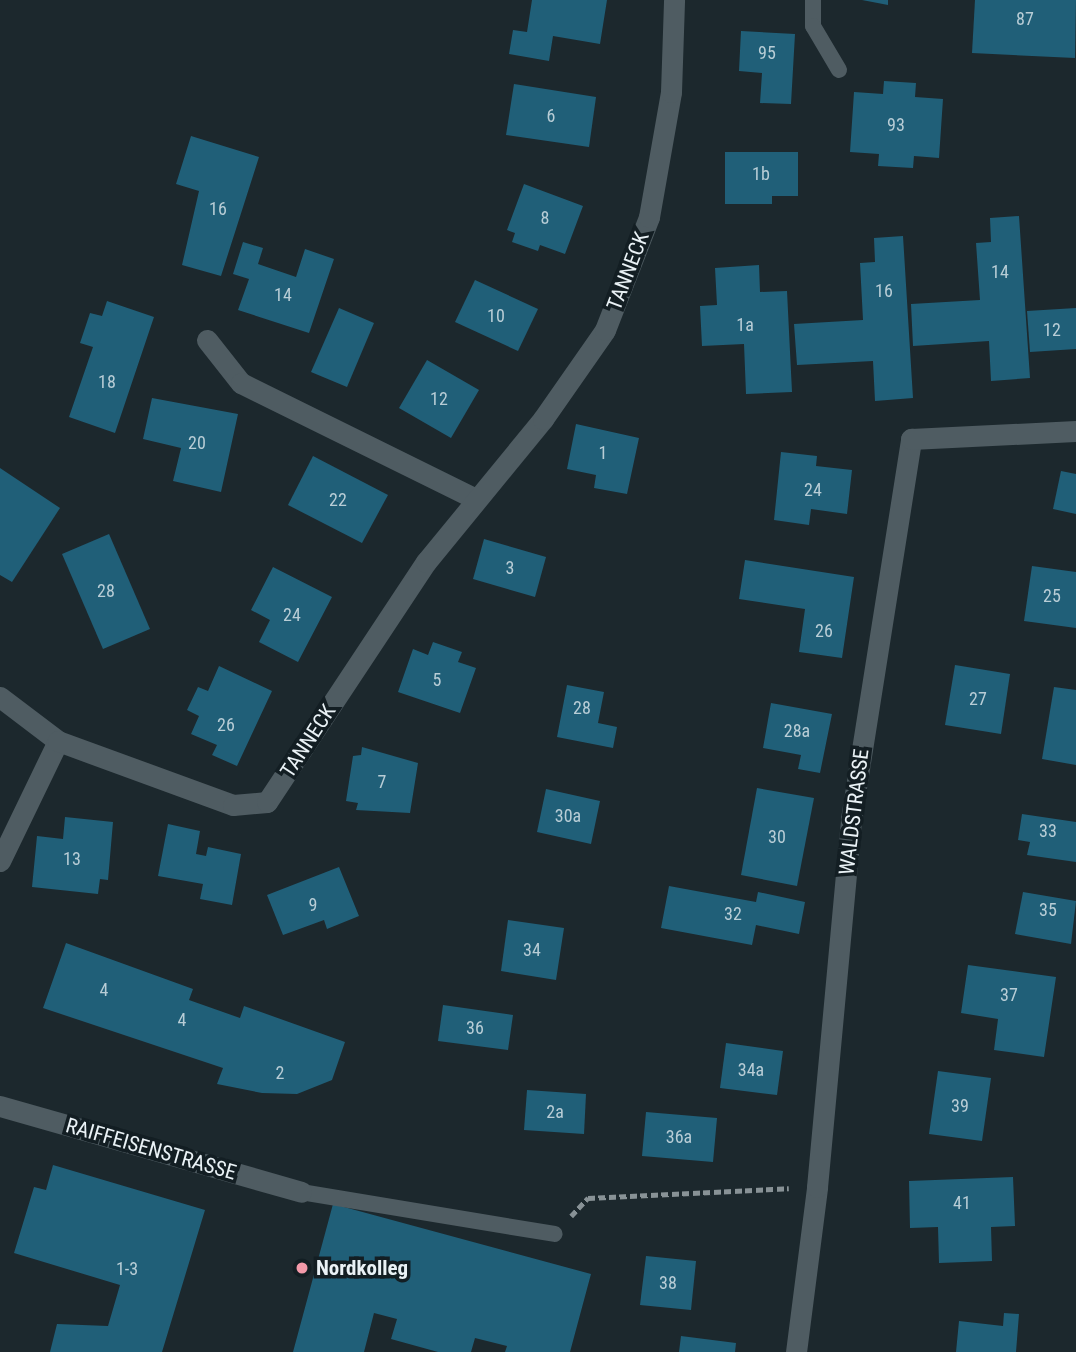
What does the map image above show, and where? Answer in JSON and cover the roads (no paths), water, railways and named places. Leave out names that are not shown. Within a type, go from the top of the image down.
[{"type":"street","name":"TANNECK","points":[[0,697],[58,741],[233,805],[267,802],[426,562],[474,498],[543,419],[606,330],[649,217],[671,92],[674,0]]},
{"type":"street","points":[[207,340],[241,383],[474,498]]},
{"type":"street","name":"WALDSTRASSE","points":[[796,1352],[817,1187],[850,819],[911,439],[1076,431]]},
{"type":"street","points":[[0,861],[58,741]]},
{"type":"street","name":"RAIFFEISENSTRASSE","points":[[0,1105],[301,1192]]},
{"type":"lane","points":[[813,0],[813,26],[839,70]]},
{"type":"lane","points":[[301,1192],[555,1234]]},
{"type":"place","name":"Nordkolleg","points":[[302,1268]]}]
